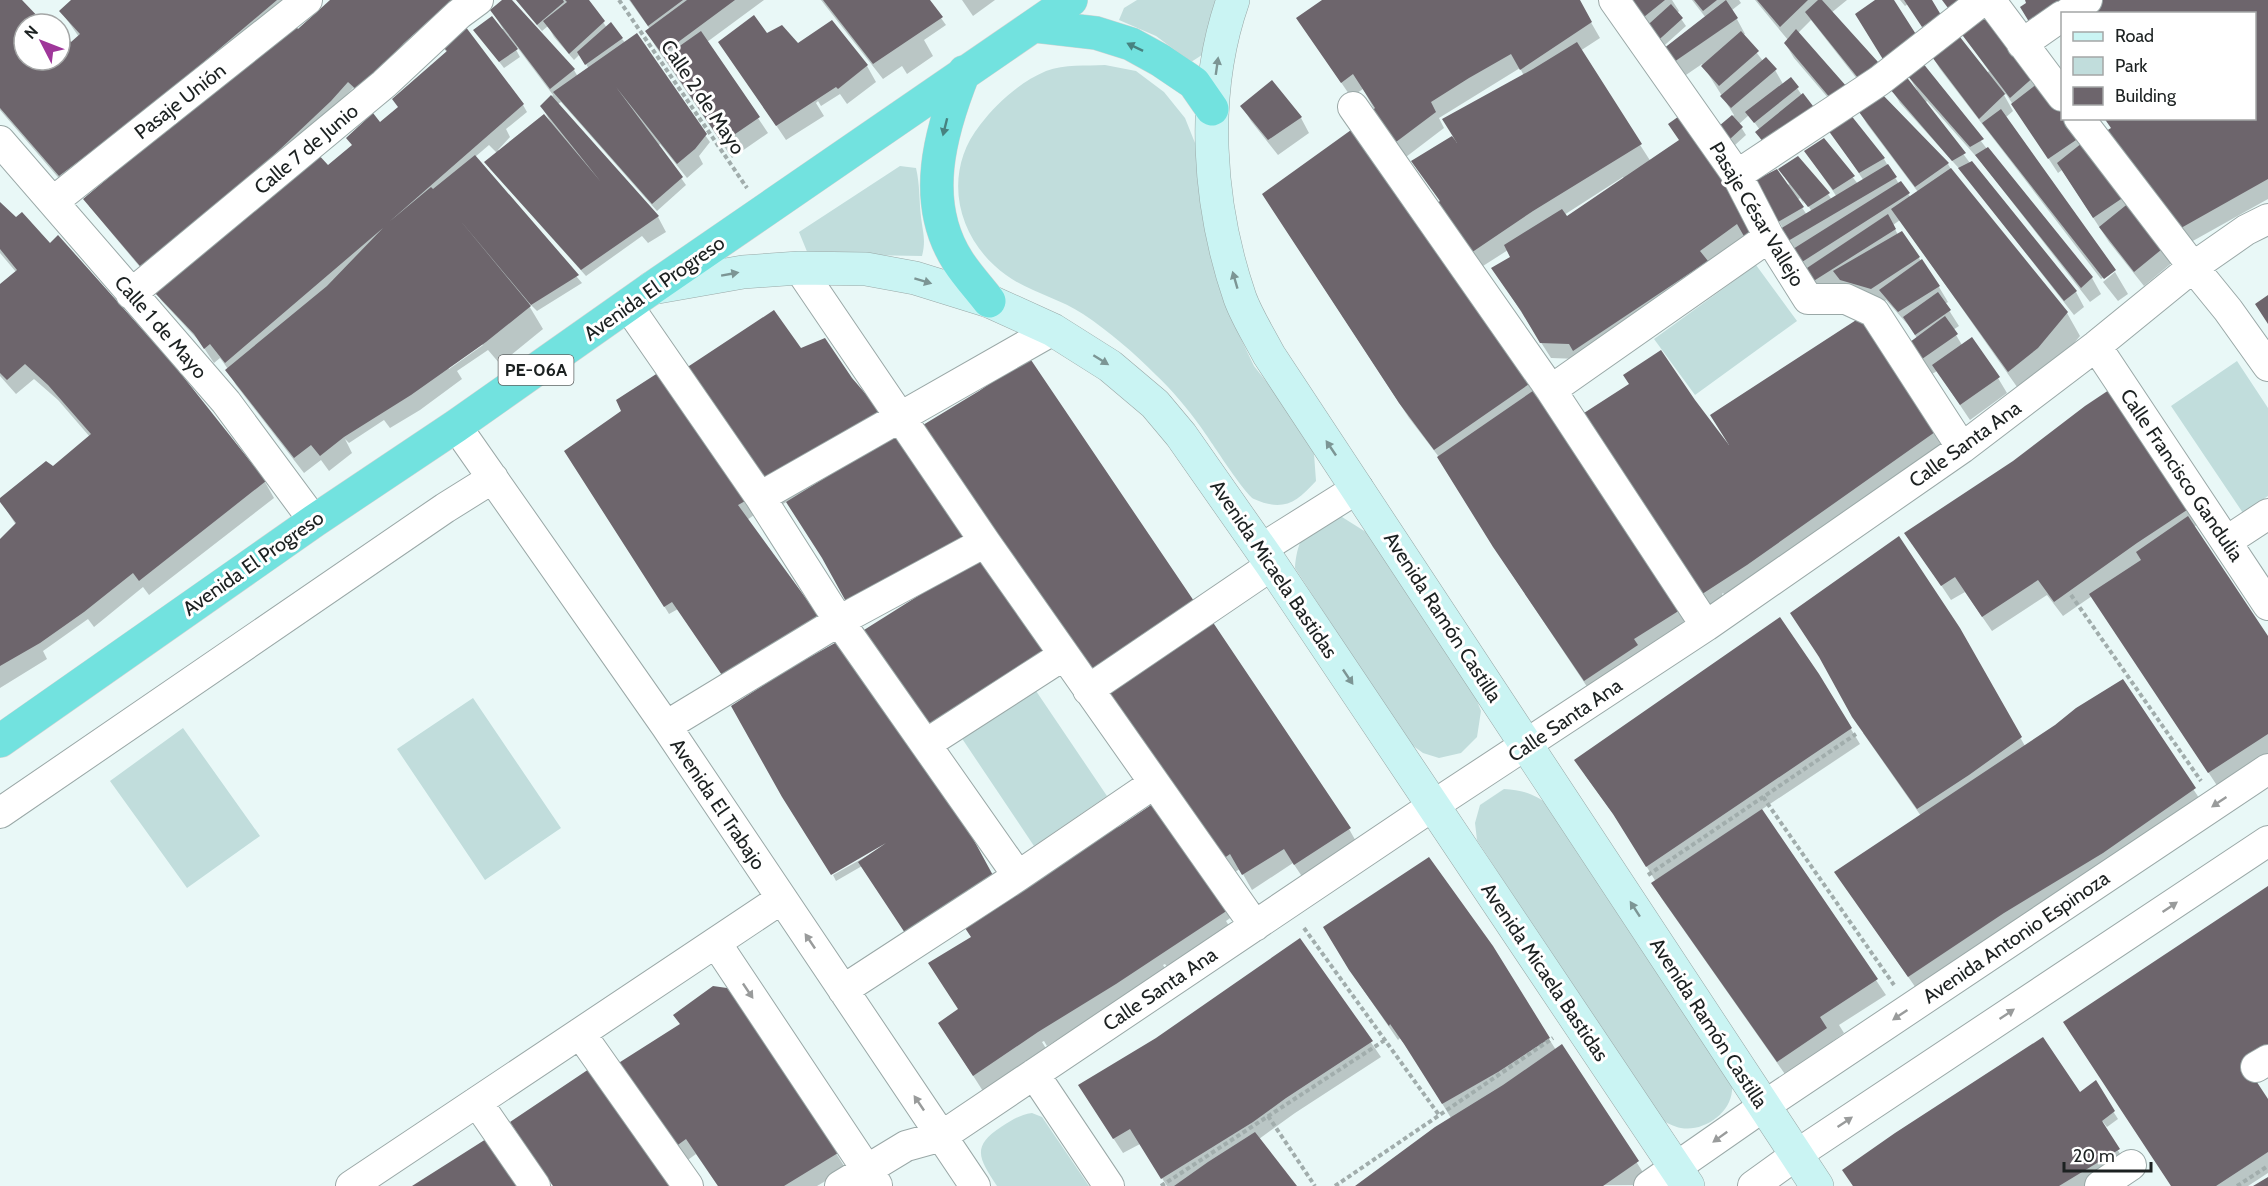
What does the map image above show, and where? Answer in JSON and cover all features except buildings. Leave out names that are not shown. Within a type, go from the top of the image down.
[{"type":"highway","name":"Avenida El Progreso","points":[[0,741],[314,521],[456,426],[763,211],[1071,0]]},
{"type":"highway","points":[[1035,26],[1096,33],[1131,44],[1194,83],[1212,109]]},
{"type":"highway","points":[[964,72],[948,112],[940,145],[936,194],[943,229],[957,260],[989,301]]},
{"type":"main road","name":"Avenida Ramón Castilla","points":[[1233,0],[1218,61],[1212,109],[1214,172],[1223,240],[1241,299],[1269,355],[1817,1186]]},
{"type":"main road","name":"Avenida Micaela Bastidas","points":[[640,297],[743,272],[799,268],[866,269],[915,278],[989,301],[1053,330],[1110,366],[1155,404],[1181,435],[1266,557],[1682,1177]]},
{"type":"street","name":"Pasaje Unión","points":[[54,201],[307,0]]},
{"type":"street","name":"Calle 7 de Junio","points":[[131,294],[384,84],[459,14],[478,0]]},
{"type":"street","name":"Pasaje César Vallejo","points":[[1614,0],[1737,174],[1769,237],[1808,299],[1846,300],[1874,312],[1962,448]]},
{"type":"street","points":[[1737,174],[1879,81],[1983,0]]},
{"type":"street","points":[[1990,0],[2061,95]]},
{"type":"street","points":[[2070,12],[2086,0]]},
{"type":"street","points":[[2022,44],[2061,17]]},
{"type":"street","points":[[1353,107],[1551,390],[1706,626]]},
{"type":"street","points":[[2081,120],[2228,310],[2268,366]]},
{"type":"street","name":"Calle 1 de Mayo","points":[[0,141],[226,402],[314,521]]},
{"type":"street","name":"Calle Santa Ana","points":[[840,1186],[872,1177],[906,1146],[942,1136],[1434,805],[1706,626],[1962,448],[2096,346],[2193,267],[2246,230],[2268,219]]},
{"type":"street","points":[[1551,390],[1769,237]]},
{"type":"street","points":[[799,268],[1064,656],[1255,926]]},
{"type":"street","points":[[640,297],[760,497],[839,621],[1018,876]]},
{"type":"street","points":[[760,497],[1053,330]]},
{"type":"street","name":"Calle Francisco Gandulia","points":[[2096,346],[2268,605]]},
{"type":"street","name":"Avenida El Trabajo","points":[[456,426],[666,726],[975,1186]]},
{"type":"street","points":[[0,813],[445,508],[493,478]]},
{"type":"street","points":[[1088,690],[1358,488]]},
{"type":"street","points":[[2227,541],[2268,514]]},
{"type":"street","points":[[666,726],[839,621],[985,542]]},
{"type":"street","points":[[926,744],[1064,656]]},
{"type":"street","name":"Avenida Antonio Espinoza","points":[[1649,1186],[1682,1177],[1764,1106],[2268,769]]},
{"type":"street","points":[[843,990],[1018,876],[1153,784]]},
{"type":"street","points":[[1754,1186],[1796,1155],[2268,842]]},
{"type":"street","points":[[366,1182],[477,1102],[781,899]]},
{"type":"street","points":[[716,942],[872,1177]]},
{"type":"street","points":[[580,1033],[688,1186]]},
{"type":"street","points":[[1034,1074],[1109,1186]]},
{"type":"street","points":[[477,1102],[535,1186]]},
{"type":"street","points":[[2100,1186],[2131,1165]]},
{"type":"path","name":"Calle 2 de Mayo","points":[[619,0],[763,211]]},
{"type":"path","points":[[2071,595],[2216,804]]},
{"type":"path","points":[[1623,892],[1856,734]]},
{"type":"path","points":[[1763,797],[1910,1008]]},
{"type":"path","points":[[1287,905],[1439,1115]]},
{"type":"path","points":[[1335,1186],[1578,1021]]},
{"type":"path","points":[[1161,1186],[1385,1040]]},
{"type":"path","points":[[1268,1116],[1315,1186]]},
{"type":"path","points":[[2237,1186],[2268,1166]]},
{"type":"green space","points":[[1137,0],[1220,0],[1202,55],[1191,62],[1156,36],[1119,20],[1124,8]]},
{"type":"green space","points":[[1105,65],[1136,71],[1164,92],[1185,118],[1199,153],[1228,312],[1254,366],[1304,430],[1314,454],[1316,481],[1302,495],[1288,503],[1273,505],[1249,495],[1190,413],[1168,387],[1130,350],[1083,314],[1006,275],[989,261],[976,244],[966,225],[960,205],[958,185],[961,164],[968,144],[980,125],[1001,101],[1018,87],[1046,71],[1068,66]]},
{"type":"green space","points":[[900,166],[916,168],[924,236],[922,256],[808,254],[799,232]]},
{"type":"green space","points":[[1756,265],[1797,321],[1695,395],[1654,339]]},
{"type":"green space","points":[[2237,361],[2268,408],[2268,496],[2243,513],[2171,406]]},
{"type":"green space","points":[[1342,517],[1369,534],[1473,691],[1481,711],[1477,737],[1461,753],[1439,758],[1423,753],[1408,742],[1295,568],[1298,548],[1307,530],[1320,520]]},
{"type":"green space","points":[[1032,685],[1107,796],[1034,846],[959,734]]},
{"type":"green space","points":[[473,698],[561,828],[485,880],[397,749]]},
{"type":"green space","points":[[183,728],[260,836],[187,888],[110,781]]},
{"type":"green space","points":[[1504,789],[1528,793],[1550,806],[1730,1072],[1732,1091],[1730,1099],[1721,1114],[1714,1120],[1689,1129],[1659,1119],[1477,840],[1475,823],[1480,805]]},
{"type":"green space","points":[[1032,1113],[1042,1117],[1089,1186],[997,1186],[986,1169],[981,1154],[985,1141],[991,1134],[1012,1120]]}]
